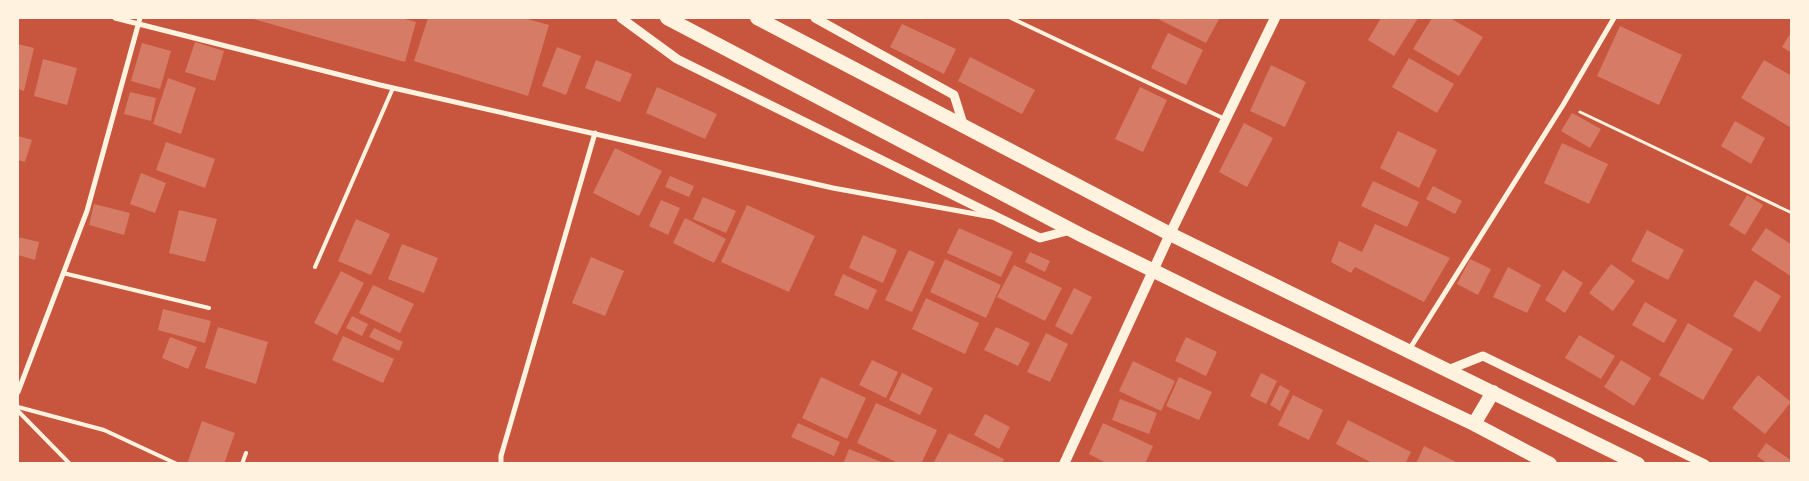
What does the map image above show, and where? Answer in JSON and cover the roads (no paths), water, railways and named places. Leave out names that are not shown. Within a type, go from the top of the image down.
[{"type":"highway","points":[[667,18],[1071,230],[1474,424],[1550,464]]},
{"type":"highway","points":[[758,18],[964,128],[1170,234],[1638,464]]},
{"type":"highway","points":[[1474,424],[1493,392]]},
{"type":"main road","points":[[1064,464],[1170,234],[1275,18]]},
{"type":"street","points":[[115,18],[393,88],[833,188],[1000,219]]},
{"type":"street","points":[[18,392],[87,211],[140,18]]},
{"type":"street","points":[[621,18],[677,59],[1040,238],[1071,230]]},
{"type":"street","points":[[815,18],[954,95],[964,128]]},
{"type":"street","points":[[1409,351],[1564,105],[1614,18]]},
{"type":"street","points":[[501,464],[501,456],[595,133]]},
{"type":"street","points":[[1448,370],[1483,356],[1705,464]]},
{"type":"lane","points":[[1011,18],[1225,119]]},
{"type":"lane","points":[[315,267],[393,88]]},
{"type":"lane","points":[[63,274],[209,308]]},
{"type":"lane","points":[[18,409],[70,464]]},
{"type":"lane","points":[[18,409],[104,430],[177,464]]},
{"type":"lane","points":[[242,464],[246,453]]}]
